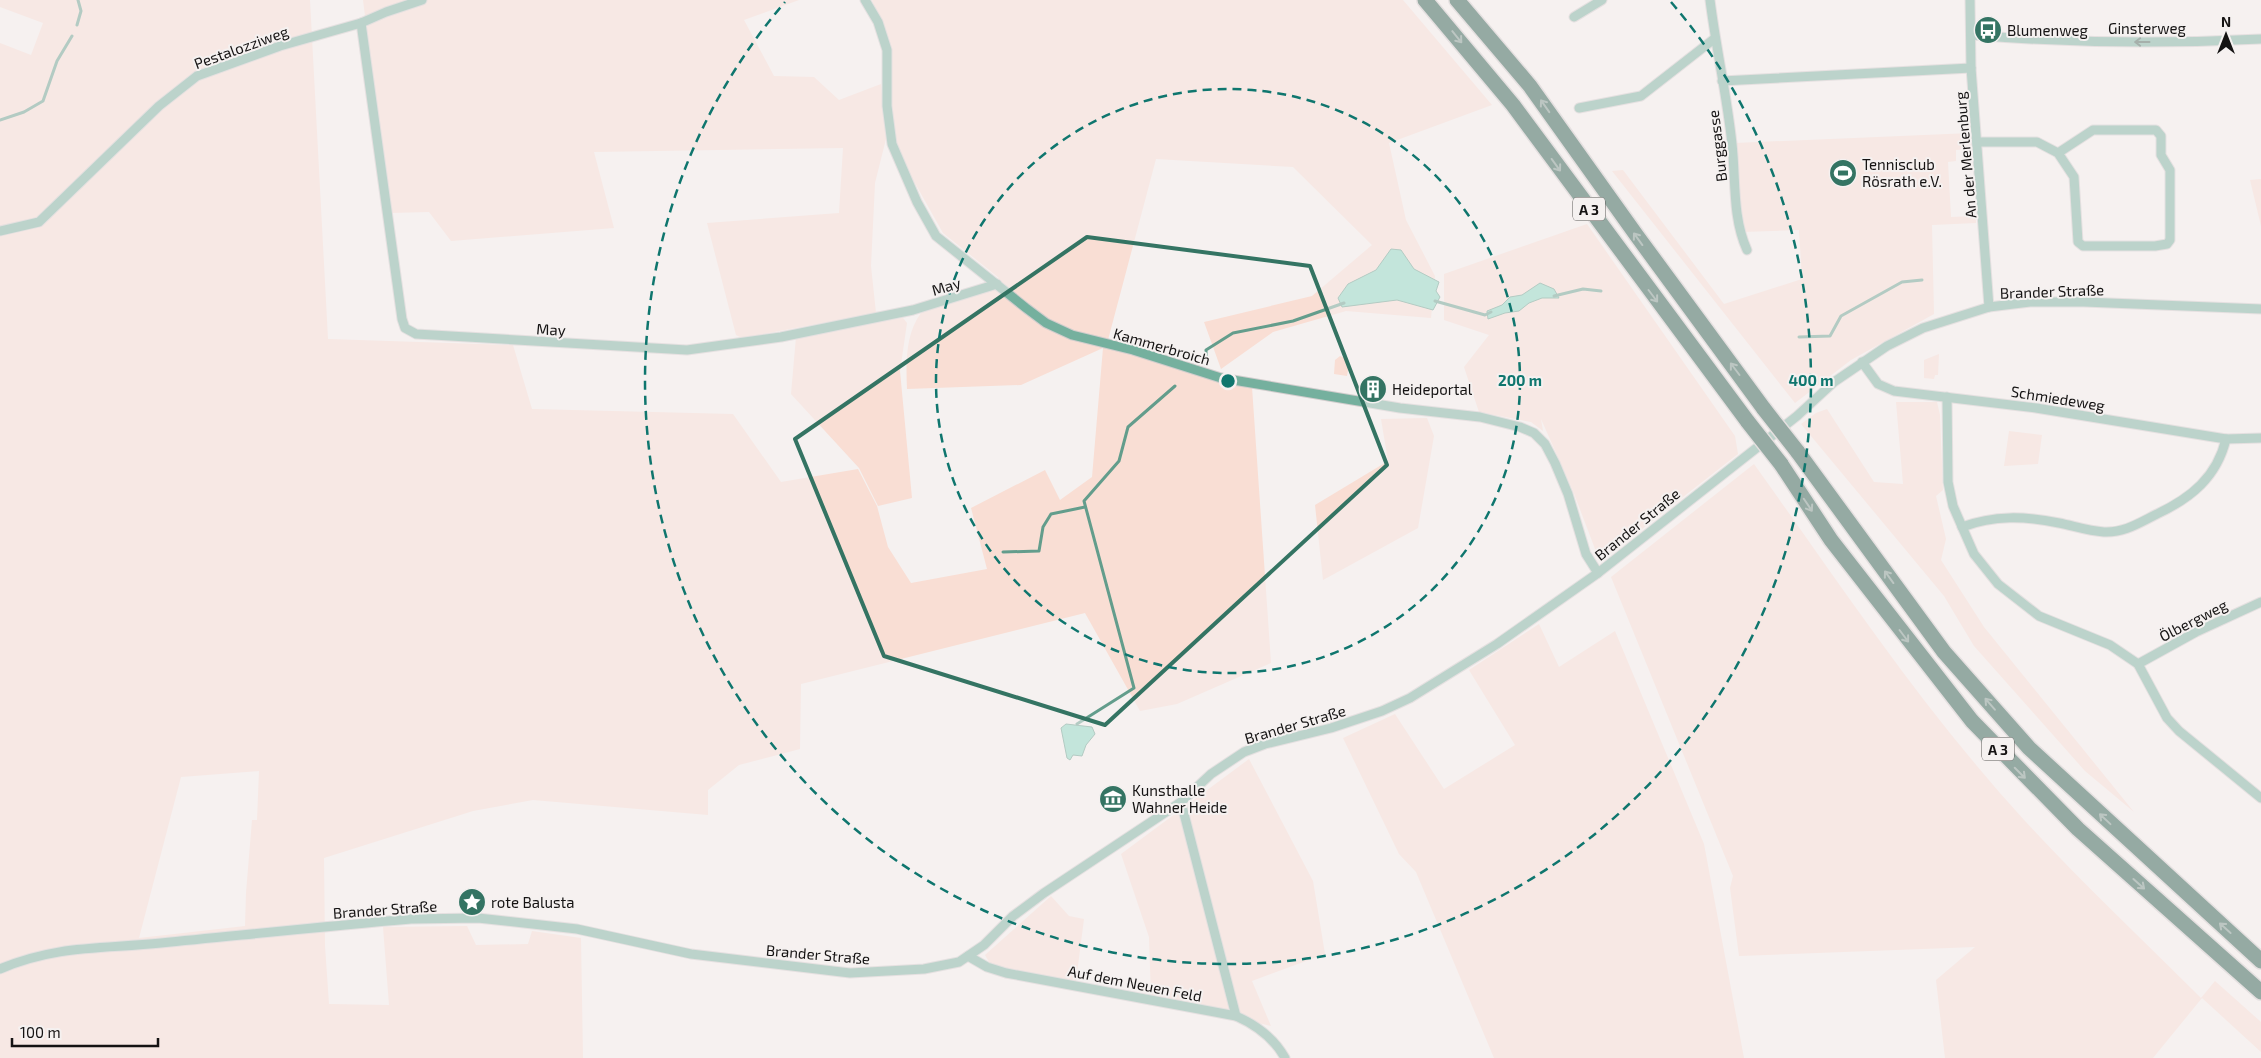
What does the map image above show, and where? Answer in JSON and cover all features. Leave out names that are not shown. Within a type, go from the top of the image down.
[{"type":"highway","name":"A 3","points":[[1425,0],[1512,106],[1781,464],[1831,540],[1972,722],[2078,829],[2261,992]]},
{"type":"highway","name":"A 3","points":[[1457,0],[1530,86],[1637,236],[1944,652],[2029,748],[2261,961]]},
{"type":"street","name":"Pestalozziweg","points":[[0,231],[39,222],[158,106],[197,76],[280,46],[361,23],[422,0]]},
{"type":"street","name":"Kammerbroich","points":[[865,0],[878,22],[887,50],[887,106],[892,144],[904,176],[936,236],[1046,323],[1072,335],[1133,350],[1220,378],[1400,408],[1480,417],[1520,427],[1534,433],[1544,444],[1555,463],[1568,494],[1586,554],[1598,573]]},
{"type":"street","points":[[1574,17],[1602,0]]},
{"type":"street","name":"Burggasse","points":[[1710,0],[1714,39],[1732,143],[1740,235],[1747,250]]},
{"type":"street","name":"An der Merlenburg","points":[[1970,0],[1971,68],[1989,307]]},
{"type":"street","name":"May","points":[[361,23],[402,319],[405,328],[416,334],[687,350],[780,337],[913,310],[997,284]]},
{"type":"street","name":"Ginsterweg","points":[[1972,35],[2134,42],[2261,39]]},
{"type":"street","points":[[1579,108],[1641,96],[1714,39]]},
{"type":"street","points":[[1722,81],[1971,68]]},
{"type":"street","points":[[1978,142],[2037,142],[2058,153],[2074,177],[2078,242],[2083,246],[2155,246],[2167,244],[2170,240],[2170,170],[2161,155],[2160,136],[2156,130],[2093,130],[2058,153]]},
{"type":"street","name":"Brander Straße","points":[[0,969],[26,958],[56,951],[134,946],[411,919],[456,918],[577,929],[690,954],[850,973],[924,969],[959,962],[1044,892],[1181,802],[1211,774],[1244,752],[1272,742],[1353,722],[1410,698],[1532,622],[1598,573],[1797,416],[1822,392],[1887,346],[1923,328],[1989,307],[2030,302],[2084,302],[2261,309]]},
{"type":"street","name":"Schmiedeweg","points":[[1862,362],[1882,388],[1894,391],[2036,408],[2226,439],[2261,438]]},
{"type":"street","points":[[1947,396],[1948,482],[1953,506],[1974,554],[1998,584],[2021,603],[2060,626],[2110,645],[2138,664],[2168,718],[2180,731],[2261,798]]},
{"type":"street","points":[[1962,527],[1980,520],[2019,517],[2105,532],[2132,528],[2175,507],[2192,495],[2215,468],[2223,452],[2226,439]]},
{"type":"street","name":"Ölbergweg","points":[[2138,664],[2196,632],[2261,602]]},
{"type":"street","points":[[1181,802],[1236,1016]]},
{"type":"street","name":"Auf dem Neuen Feld","points":[[968,956],[987,968],[1006,973],[1236,1016],[1259,1029],[1275,1044],[1285,1058]]},
{"type":"highlighted area","points":[[1087,237],[1310,266],[1387,465],[1105,725],[884,656],[795,439]]},
{"type":"shaded area","points":[[0,0],[310,0],[328,339],[513,345],[532,409],[733,414],[781,482],[858,469],[877,506],[888,547],[911,583],[987,569],[971,508],[1045,470],[1060,500],[1092,477],[1103,348],[1021,385],[907,389],[909,340],[921,313],[999,278],[943,233],[902,160],[894,137],[891,105],[891,50],[872,0],[1403,0],[1492,105],[1389,143],[1406,220],[1435,276],[1431,318],[1346,311],[1273,332],[1221,369],[1204,322],[1312,296],[1372,245],[1293,167],[1156,159],[1108,340],[1252,387],[1271,663],[1177,704],[1140,711],[1085,613],[801,684],[800,749],[739,765],[708,790],[708,815],[533,800],[473,811],[324,858],[325,946],[329,1004],[389,1005],[383,927],[467,926],[476,945],[528,944],[532,931],[581,938],[583,1058],[0,1058],[0,43],[31,55],[43,23],[0,7]],"holes":[[[259,771],[257,820],[252,820],[245,926],[139,938],[181,777]]]},
{"type":"shaded area","points":[[363,0],[799,0],[744,20],[774,76],[814,77],[839,100],[881,84],[886,139],[875,183],[871,266],[876,313],[742,338],[736,335],[707,223],[839,213],[843,148],[594,152],[614,228],[451,241],[429,212],[390,213]]},
{"type":"shaded area","points":[[1971,133],[1971,149],[1956,150],[1956,161],[1948,162],[1951,217],[1976,216],[1976,223],[1932,225],[1934,314],[1851,360],[1795,403],[1612,171],[1623,170],[1724,304],[1802,279],[1799,230],[1742,232],[1735,143]]},
{"type":"shaded area","points":[[2261,179],[2261,226],[2250,180]]},
{"type":"shaded area","points":[[1587,224],[1735,436],[1738,454],[1600,562],[1573,491],[1541,419],[1543,431],[1531,422],[1479,412],[1464,367],[1489,335],[1444,320],[1444,274]]},
{"type":"shaded area","points":[[1391,249],[1401,250],[1414,269],[1439,282],[1436,291],[1440,297],[1433,310],[1397,300],[1342,307],[1338,298],[1348,284],[1376,270]]},
{"type":"shaded area","points":[[1540,283],[1554,289],[1559,298],[1542,298],[1529,303],[1519,311],[1505,313],[1488,319],[1487,311],[1502,305],[1510,297],[1522,295]]},
{"type":"shaded area","points":[[903,318],[907,323],[900,371],[912,498],[878,506],[859,468],[791,394],[796,337],[853,325]]},
{"type":"shaded area","points":[[1939,354],[1938,375],[1935,375],[1934,379],[1924,378],[1924,360]]},
{"type":"shaded area","points":[[1340,356],[1348,359],[1347,376],[1334,374],[1335,360]]},
{"type":"shaded area","points":[[1896,402],[1937,402],[1940,415],[1943,490],[1936,496],[1946,539],[1941,560],[1984,627],[2134,812],[2085,771],[1974,646],[1944,596],[1801,424],[1816,413],[1827,409],[1874,482],[1903,484]]},
{"type":"shaded area","points":[[1427,418],[1434,436],[1418,528],[1323,580],[1315,505],[1388,461],[1381,419]]},
{"type":"shaded area","points":[[2009,431],[2042,435],[2038,464],[2004,466]]},
{"type":"shaded area","points":[[1754,464],[1926,703],[2013,808],[2065,864],[2201,998],[2215,981],[2261,1022],[2261,1052],[2202,998],[2153,1058],[1945,1058],[1936,980],[1975,947],[1739,956],[1730,888],[1733,876],[1611,577]]},
{"type":"shaded area","points":[[1539,624],[1559,667],[1615,631],[1704,844],[1744,1058],[1494,1058],[1416,872],[1399,854],[1343,738],[1395,714],[1444,789],[1515,745],[1469,670]]},
{"type":"shaded area","points":[[1066,724],[1092,727],[1095,734],[1086,745],[1082,756],[1073,755],[1070,760],[1067,758],[1061,728]]},
{"type":"shaded area","points":[[1249,759],[1313,881],[1325,954],[1252,981],[1271,1026],[1151,997],[1149,937],[1121,854]]},
{"type":"shaded area","points":[[1051,896],[1069,916],[1084,919],[1076,981],[992,967],[985,955]]},
{"type":"waterway","points":[[77,25],[81,11],[78,0]]},
{"type":"waterway","points":[[0,120],[24,112],[43,101],[57,61],[72,36]]},
{"type":"waterway","points":[[1799,337],[1830,336],[1841,316],[1902,282],[1922,280]]},
{"type":"waterway","points":[[1554,296],[1583,289],[1601,291]]},
{"type":"waterway","points":[[1435,301],[1485,315],[1491,312]]},
{"type":"waterway","points":[[1206,365],[1206,350],[1233,333],[1293,321],[1344,303]]},
{"type":"waterway","points":[[1077,724],[1134,688],[1084,501],[1119,461],[1128,427],[1175,386]]},
{"type":"waterway","points":[[1003,552],[1039,551],[1043,527],[1051,514],[1085,507]]},
{"type":"place","name":"Blumenweg","points":[[1988,30]]},
{"type":"place","name":"Tennisclub Rösrath e.V.","points":[[1843,173]]},
{"type":"place","name":"Heideportal","points":[[1373,389]]},
{"type":"place","name":"Kunsthalle Wahner Heide","points":[[1113,799]]},
{"type":"place","name":"rote Balusta","points":[[472,902]]}]
